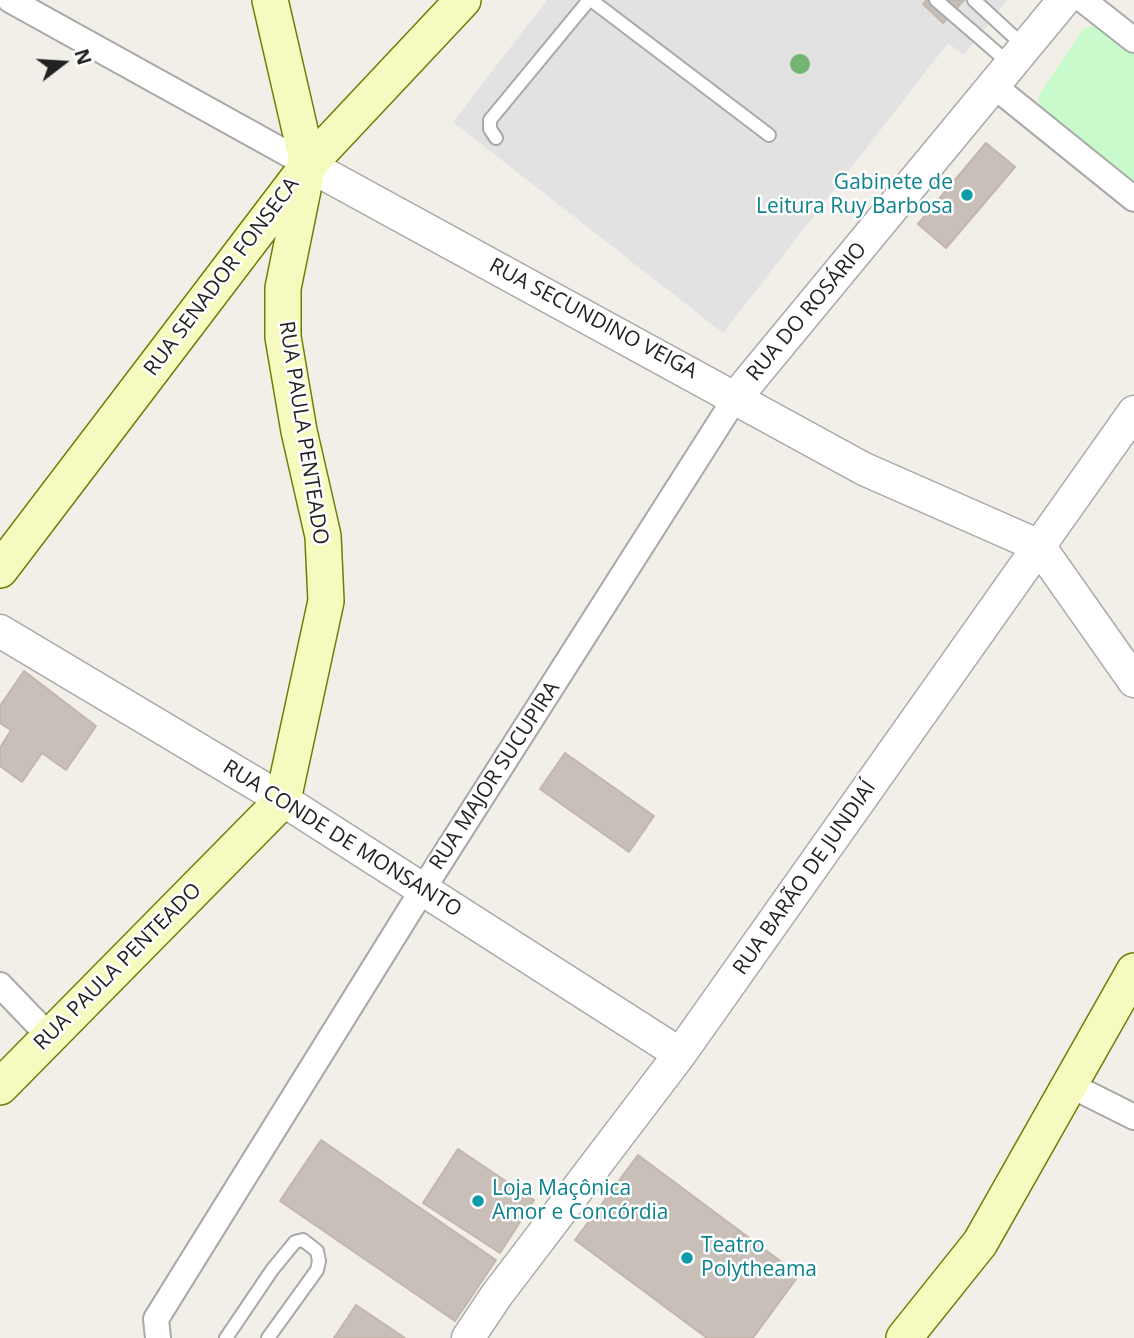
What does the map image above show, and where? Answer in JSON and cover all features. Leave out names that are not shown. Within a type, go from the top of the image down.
[{"type":"main road","points":[[270,0],[308,164]]},
{"type":"main road","name":"RUA SENADOR FONSECA","points":[[0,570],[308,164],[463,0]]},
{"type":"main road","name":"RUA PAULA PENTEADO","points":[[0,1087],[283,800],[326,601],[323,536],[299,430],[283,337],[283,288],[308,164]]},
{"type":"main road","points":[[217,283],[251,275],[270,277],[283,288]]},
{"type":"main road","points":[[904,1338],[979,1243],[1134,971]]},
{"type":"street","name":"RUA SECUNDINO VEIGA","points":[[10,0],[864,468],[1038,546]]},
{"type":"street","name":"RUA DO ROSÁRIO","points":[[736,397],[1064,0]]},
{"type":"street","points":[[1083,0],[1134,40]]},
{"type":"street","points":[[1010,66],[1134,199]]},
{"type":"street","name":"RUA MAJOR SUCUPIRA","points":[[158,1338],[156,1319],[423,889],[736,397]]},
{"type":"street","name":"RUA BARÃO DE JUNDIAÍ","points":[[468,1338],[496,1296],[680,1054],[1134,412]]},
{"type":"street","points":[[1038,546],[1134,681]]},
{"type":"street","name":"RUA CONDE DE MONSANTO","points":[[0,631],[283,800],[680,1054]]},
{"type":"street","points":[[0,985],[49,1036]]},
{"type":"street","points":[[1068,1084],[1134,1117]]},
{"type":"lane","points":[[496,138],[490,129],[490,120],[590,0],[769,135]]},
{"type":"lane","points":[[936,0],[1010,66]]},
{"type":"lane","points":[[974,0],[1010,66]]},
{"type":"lane","points":[[226,1338],[272,1270],[295,1242],[303,1240],[317,1251],[317,1270],[268,1338]]},
{"type":"green space","points":[[1100,24],[1134,52],[1134,190],[1041,114],[1038,96],[1084,28]]},
{"type":"shaded area","points":[[547,0],[1007,0],[964,55],[948,43],[723,333],[453,122]]},
{"type":"building","points":[[927,0],[964,0],[943,23],[923,4]]},
{"type":"building","name":"Gabinete de Leitura Ruy Barbosa","points":[[986,143],[1015,167],[946,248],[918,224]]},
{"type":"building","points":[[24,671],[96,726],[66,770],[42,753],[22,782],[0,766],[0,748],[11,730],[0,723],[0,706]]},
{"type":"building","points":[[565,753],[654,816],[629,852],[540,789]]},
{"type":"building","points":[[321,1140],[496,1260],[455,1321],[280,1201]]},
{"type":"building","name":"Loja Maçônica Amor e Concórdia","points":[[458,1149],[534,1200],[500,1253],[423,1203]]},
{"type":"building","name":"Teatro Polytheama","points":[[638,1155],[799,1275],[753,1338],[707,1338],[575,1240]]},
{"type":"building","points":[[356,1305],[405,1338],[334,1338]]},
{"type":"place","name":"Gabinete de Leitura Ruy Barbosa","points":[[967,195]]},
{"type":"place","name":"Loja Maçônica Amor e Concórdia","points":[[478,1201]]},
{"type":"place","name":"Teatro Polytheama","points":[[687,1258]]}]
